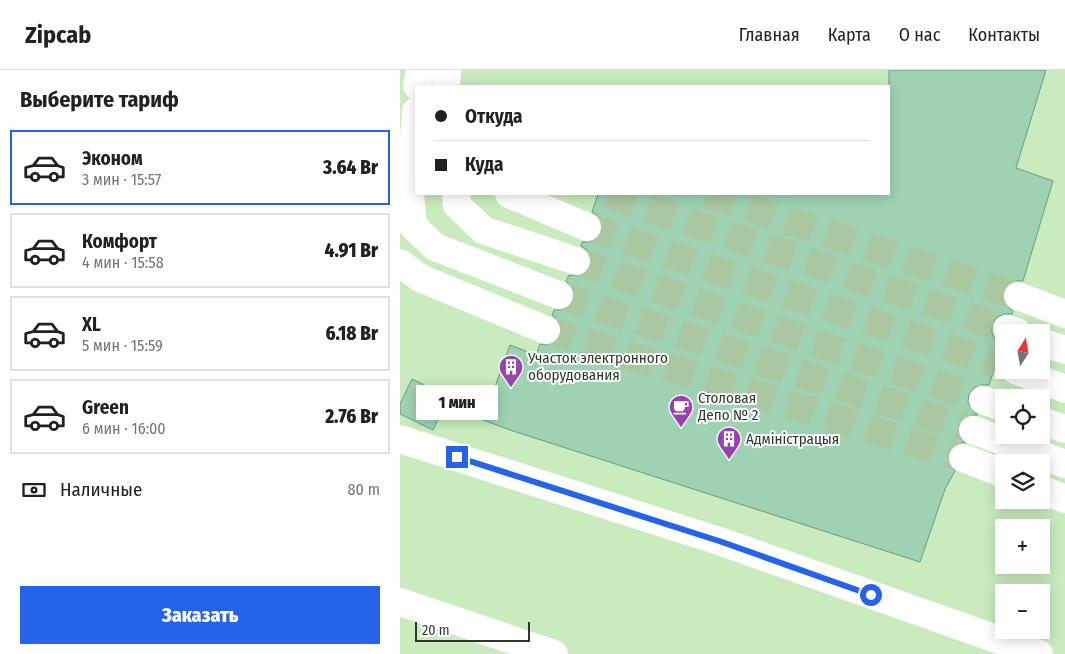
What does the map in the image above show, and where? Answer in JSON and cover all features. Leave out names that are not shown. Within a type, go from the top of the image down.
[{"type":"main road","points":[[417,85],[421,70]]},
{"type":"main road","points":[[446,85],[447,70]]},
{"type":"main road","points":[[400,160],[415,96]]},
{"type":"main road","points":[[415,126],[410,193],[413,226],[435,247],[559,295]]},
{"type":"main road","points":[[456,195],[457,205],[483,230],[576,261]]},
{"type":"main road","points":[[511,195],[587,227]]},
{"type":"main road","points":[[400,263],[420,278],[546,330]]},
{"type":"main road","points":[[1018,296],[1065,314]]},
{"type":"main road","points":[[1050,345],[1065,350]]},
{"type":"main road","points":[[1039,379],[1065,389]]},
{"type":"main road","points":[[1050,424],[1065,429]]},
{"type":"main road","points":[[973,430],[1065,464]]},
{"type":"main road","points":[[400,439],[722,542],[1039,654]]},
{"type":"main road","points":[[964,458],[995,470]]},
{"type":"main road","points":[[1050,493],[1065,499]]},
{"type":"main road","points":[[400,602],[554,654]]},
{"type":"building","points":[[889,70],[1046,70],[1016,168],[1053,181],[1023,281],[1009,284],[1003,291],[1006,305],[1013,311],[1012,314],[1004,314],[997,317],[992,324],[992,333],[995,339],[995,366],[989,385],[980,385],[969,394],[968,402],[971,409],[978,415],[970,415],[963,418],[959,424],[958,433],[961,440],[965,443],[954,446],[948,453],[948,461],[955,471],[945,489],[920,562],[483,420],[510,345],[536,355],[540,344],[549,345],[556,342],[560,336],[561,327],[558,320],[552,315],[554,310],[562,310],[569,307],[573,301],[574,292],[566,281],[569,275],[580,276],[587,272],[591,266],[591,257],[587,250],[581,246],[582,242],[596,240],[602,233],[600,218],[592,212],[598,195],[890,195]]},
{"type":"building","points":[[412,379],[449,397],[433,430],[400,414],[400,404]]},
{"type":"tunnel","points":[[611,195],[995,325]]},
{"type":"tunnel","points":[[710,195],[1018,296]]},
{"type":"tunnel","points":[[587,227],[995,363]]},
{"type":"tunnel","points":[[576,261],[983,400]]},
{"type":"tunnel","points":[[559,295],[973,430]]},
{"type":"tunnel","points":[[546,330],[963,458]]},
{"type":"place","name":"Участок электронного оборудования","points":[[511,388]]},
{"type":"place","name":"Столовая Депо № 2","points":[[681,428]]},
{"type":"place","name":"Адміністрацыя","points":[[729,460]]},
{"type":"route","points":[[457,457],[722,542],[871,595]]}]
